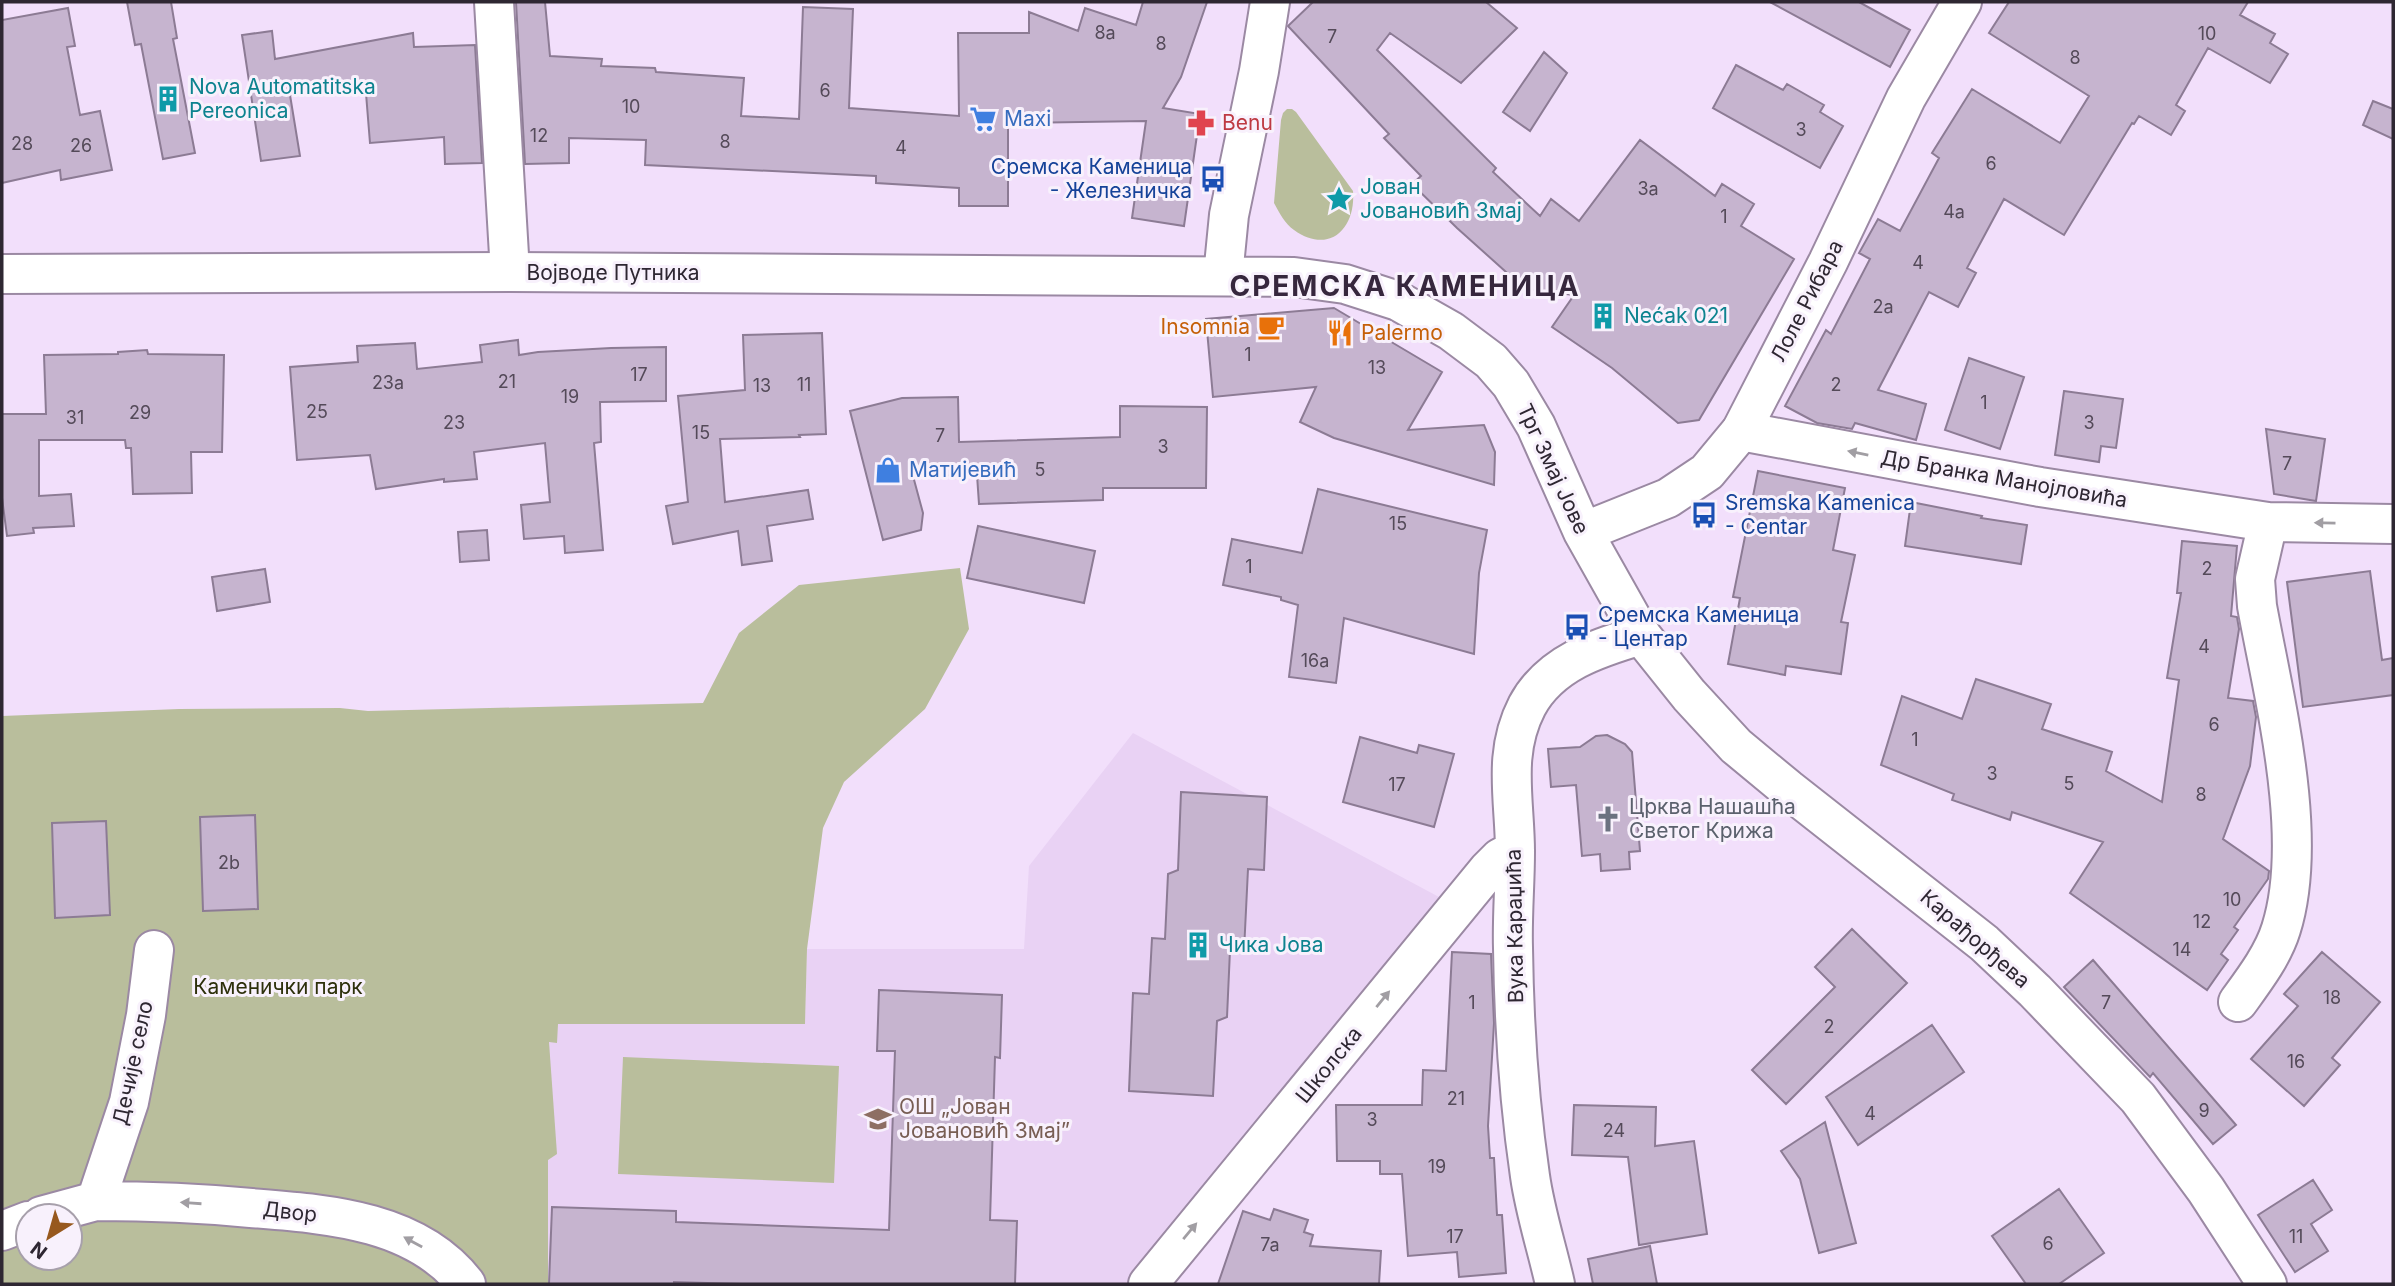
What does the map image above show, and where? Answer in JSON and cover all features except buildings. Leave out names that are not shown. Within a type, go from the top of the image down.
[{"type":"street","points":[[494,2],[510,272]]},
{"type":"street","points":[[1223,276],[1229,215],[1259,71],[1270,2]]},
{"type":"street","name":"Лоле Рибара","points":[[1583,532],[1668,498],[1707,472],[1741,431],[1828,262],[1906,97],[1962,2]]},
{"type":"street","name":"Војводе Путника","points":[[2,274],[510,272],[1223,276]]},
{"type":"street","name":"Трг Змај Јове","points":[[1223,276],[1294,277],[1354,286],[1406,306],[1438,323],[1471,344],[1491,361],[1511,384],[1536,426],[1583,532],[1640,635]]},
{"type":"street","name":"Др Бранка Манојловића","points":[[1741,431],[2040,487],[2268,522],[2393,524]]},
{"type":"street","points":[[2238,1002],[2281,931],[2289,898],[2291,871],[2287,772],[2257,606],[2255,579],[2268,522]]},
{"type":"street","name":"Вука Караџића","points":[[1555,1284],[1530,1179],[1521,1107],[1513,947],[1515,850],[1511,753],[1517,727],[1542,684],[1565,666],[1601,646],[1640,635]]},
{"type":"street","name":"Карађорђева","points":[[1640,635],[1689,695],[1736,746],[1984,943],[2035,991],[2138,1098],[2206,1189],[2267,1284]]},
{"type":"street","name":"Школска","points":[[1148,1284],[1488,870],[1500,858],[1515,850]]},
{"type":"street","name":"Дечије село","points":[[96,1200],[129,1102],[146,1015],[154,950]]},
{"type":"street","points":[[84,1203],[96,1200]]},
{"type":"street","name":"Двор","points":[[96,1200],[175,1202],[342,1218],[406,1237],[435,1254],[466,1284]]},
{"type":"shaded area","name":"ОШ „Јован Јовановић Змај”","points":[[1133,733],[1439,897],[1254,1129],[1142,1284],[548,1284],[548,1024],[805,1024],[807,949],[1024,949],[1029,866]]},
{"type":"green space","points":[[1287,109],[1296,112],[1353,191],[1353,205],[1345,227],[1329,239],[1318,240],[1294,230],[1274,203],[1281,120]]},
{"type":"green space","name":"Каменички парк","points":[[960,568],[969,629],[925,709],[844,782],[823,828],[807,949],[805,1024],[558,1024],[557,1043],[549,1042],[557,1154],[548,1160],[548,1284],[2,1284],[2,716],[179,709],[340,708],[368,711],[703,703],[739,633],[799,585]]},
{"type":"green space","points":[[623,1057],[839,1066],[834,1183],[618,1174]]},
{"type":"place","name":"Nova Automatitska Pereonica","points":[[168,99]]},
{"type":"place","name":"Maxi","points":[[983,119]]},
{"type":"place","name":"Benu","points":[[1201,123]]},
{"type":"place","name":"Сремска Каменица - Железничка","points":[[1213,179]]},
{"type":"place","name":"Јован Јовановић Змај","points":[[1339,199]]},
{"type":"place","name":"Nećak 021","points":[[1603,316]]},
{"type":"place","name":"Insomnia","points":[[1271,327]]},
{"type":"place","name":"Palermo","points":[[1340,333]]},
{"type":"place","name":"Матијевић","points":[[888,470]]},
{"type":"place","name":"Sremska Kamenica - Centar","points":[[1704,515]]},
{"type":"place","name":"Сремска Каменица - Центар","points":[[1577,627]]},
{"type":"place","name":"Црква Нашашћа Светог Крижа","points":[[1608,819]]},
{"type":"place","name":"Чика Јова","points":[[1198,945]]},
{"type":"place","name":"ОШ „Јован Јовановић Змај”","points":[[878,1119]]},
{"type":"district","name":"СРЕМСКА КАМЕНИЦА","points":[[1405,286]]}]
